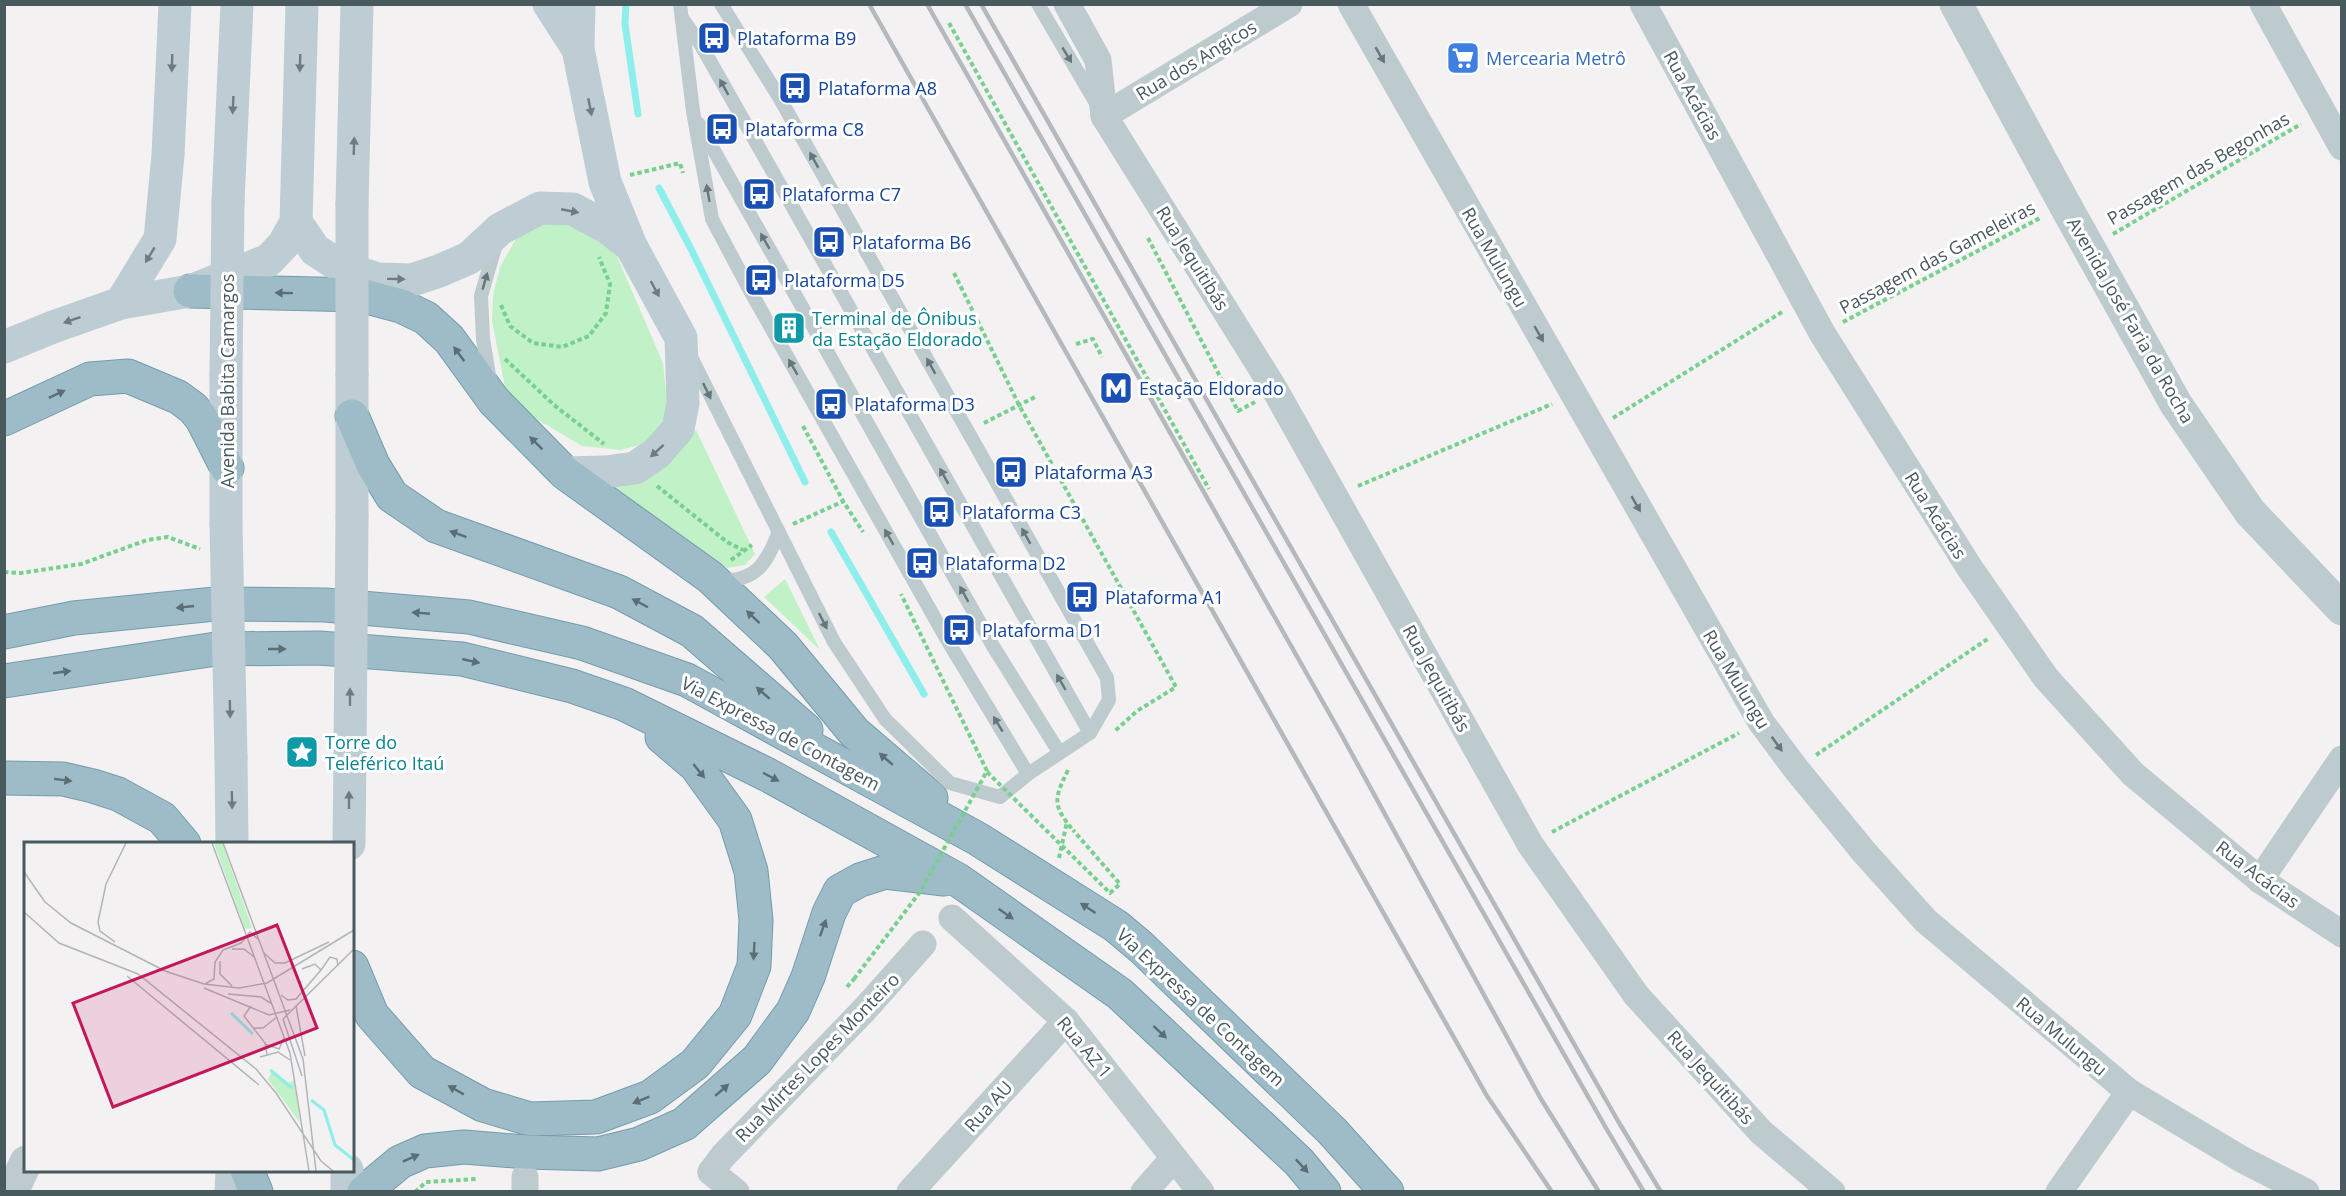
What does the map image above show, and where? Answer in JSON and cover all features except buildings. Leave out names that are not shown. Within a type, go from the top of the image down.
[{"type":"highway","points":[[190,291],[360,295],[401,306],[426,318],[449,339],[494,401],[565,473],[714,581],[783,646],[854,732],[978,839]]},
{"type":"highway","points":[[4,419],[90,379],[128,376],[178,397],[193,408],[202,418],[226,468]]},
{"type":"highway","points":[[352,416],[373,465],[392,496],[436,526],[619,592],[692,631],[855,772]]},
{"type":"highway","name":"Via Expressa de Contagem","points":[[4,633],[74,618],[215,604],[325,605],[469,617],[582,643],[687,680],[978,839],[1116,926],[1141,947],[1332,1131],[1387,1191]]},
{"type":"highway","points":[[4,681],[216,649],[318,648],[462,659],[572,686],[624,704],[768,775],[958,880],[1120,994],[1299,1162],[1324,1191]]},
{"type":"highway","points":[[354,972],[372,1014],[422,1072],[483,1105],[530,1119],[596,1117],[650,1097],[695,1064],[735,1015],[754,966],[756,920],[751,871],[735,820],[696,766],[624,704]]},
{"type":"highway","points":[[4,778],[63,779],[118,794],[162,818],[183,842]]},
{"type":"highway","points":[[364,1191],[400,1162],[425,1151],[464,1147],[598,1154],[639,1144],[684,1124],[757,1060],[793,1011],[808,976],[829,913],[840,891],[860,880],[885,873],[958,880]]},
{"type":"highway","points":[[248,1172],[256,1191]]},
{"type":"main road","points":[[121,303],[160,239],[168,155],[175,4]]},
{"type":"main road","name":"Avenida Babita Camargos","points":[[232,842],[226,524],[226,375],[228,202],[237,4]]},
{"type":"main road","points":[[4,347],[121,303],[190,291],[269,260],[284,244],[296,222],[302,4]]},
{"type":"main road","points":[[349,842],[352,204],[357,4]]},
{"type":"main road","points":[[357,57],[372,4]]},
{"type":"main road","points":[[549,4],[578,49]]},
{"type":"main road","points":[[565,473],[635,468],[657,453],[678,429],[684,403],[681,338],[631,246],[605,182],[578,49],[579,4]]},
{"type":"main road","points":[[296,222],[315,250],[343,268],[378,279],[412,279],[439,271],[469,258],[500,229],[540,208],[573,209],[608,228],[631,246]]},
{"type":"main road","points":[[231,1191],[232,1172]]},
{"type":"main road","points":[[347,1172],[347,1191]]},
{"type":"street","name":"Rua Jequitibás","points":[[1067,4],[1098,60],[1104,116],[1275,390],[1530,844],[1636,995],[1761,1132],[1832,1191]]},
{"type":"street","name":"Rua dos Angicos","points":[[1104,116],[1289,4]]},
{"type":"street","name":"Rua Mulungu","points":[[1351,4],[1761,722],[1796,769],[1864,852],[1926,921],[2129,1092],[2243,1160],[2306,1191]]},
{"type":"street","name":"Rua Acácias","points":[[1643,4],[1822,333],[1969,567],[2046,678],[2133,774],[2260,880],[2342,934]]},
{"type":"street","name":"Avenida José Faria da Rocha","points":[[1956,4],[2176,404],[2250,512],[2342,609]]},
{"type":"street","points":[[2263,4],[2342,147]]},
{"type":"street","points":[[2260,880],[2342,759]]},
{"type":"street","name":"Rua AZ 1","points":[[951,918],[1066,1021],[1201,1191]]},
{"type":"street","name":"Rua Mirtes Lopes Monteiro","points":[[711,1182],[723,1156],[865,1009],[923,944]]},
{"type":"street","name":"Rua AU","points":[[910,1191],[1066,1021]]},
{"type":"street","points":[[2059,1191],[2129,1092]]},
{"type":"street","points":[[1144,1191],[1174,1158]]},
{"type":"street","points":[[12,1191],[24,1166]]},
{"type":"street","points":[[32,1172],[33,1191]]},
{"type":"street","points":[[711,1182],[736,1191]]},
{"type":"lane","points":[[681,338],[834,642],[885,719],[950,783],[1000,797],[1028,774],[1090,733],[1109,700],[1107,678],[779,97],[721,4]]},
{"type":"lane","name":"Rua Jequitibás","points":[[1038,4],[1104,116]]},
{"type":"lane","points":[[681,11],[1090,733]]},
{"type":"lane","points":[[681,11],[693,111],[712,219],[946,638],[1028,774]]},
{"type":"lane","points":[[693,111],[993,646],[1059,752]]},
{"type":"lane","points":[[494,401],[483,339],[481,296],[500,229]]},
{"type":"lane","points":[[714,581],[735,581],[757,572],[769,556],[778,534]]},
{"type":"path","points":[[949,23],[1126,344],[1209,489]]},
{"type":"path","name":"Passagem das Begonhas","points":[[2089,248],[2321,112]]},
{"type":"path","name":"Passagem das Gameleiras","points":[[1822,333],[2065,205]]},
{"type":"path","points":[[1148,237],[1238,411],[1275,390]]},
{"type":"path","points":[[499,299],[510,326],[533,343],[562,347],[589,336],[606,313],[610,284],[599,257],[591,251]]},
{"type":"path","points":[[954,273],[1019,405],[1037,396]]},
{"type":"path","points":[[1594,430],[1803,298]]},
{"type":"path","points":[[483,339],[554,405],[728,542],[743,550]]},
{"type":"path","points":[[1076,344],[1093,339],[1102,357]]},
{"type":"path","points":[[1335,496],[1573,395]]},
{"type":"path","points":[[4,572],[21,573],[81,564],[147,540],[168,537],[205,551]]},
{"type":"path","points":[[902,594],[987,771],[1110,893],[1120,884],[1067,822],[1053,885]]},
{"type":"path","points":[[1796,769],[2009,625]]},
{"type":"path","points":[[1530,844],[1761,722]]},
{"type":"path","points":[[854,979],[920,892],[987,771]]},
{"type":"green space","points":[[543,223],[571,223],[598,237],[616,254],[663,363],[669,421],[654,441],[621,450],[582,446],[533,417],[506,392],[492,321],[493,295],[500,267],[517,237]]},
{"type":"green space","points":[[696,430],[755,554],[745,565],[727,568],[606,487],[669,462]]},
{"type":"green space","points":[[785,579],[820,650],[764,597]]},
{"type":"waterway","points":[[626,4],[625,24],[638,114]]},
{"type":"waterway","points":[[659,188],[805,482]]},
{"type":"waterway","points":[[831,532],[924,694]]},
{"type":"railway","points":[[869,4],[1487,1096],[1552,1192]]},
{"type":"railway","points":[[927,4],[1341,734],[1541,1099],[1599,1192]]},
{"type":"railway","points":[[965,4],[1644,1192]]},
{"type":"railway","points":[[981,4],[1618,1121],[1661,1192]]},
{"type":"place","name":"Plataforma B9","points":[[714,38]]},
{"type":"place","name":"Mercearia Metrô","points":[[1463,58]]},
{"type":"place","name":"Plataforma A8","points":[[795,88]]},
{"type":"place","name":"Plataforma C8","points":[[722,129]]},
{"type":"place","name":"Plataforma C7","points":[[759,194]]},
{"type":"place","name":"Plataforma B6","points":[[829,242]]},
{"type":"place","name":"Plataforma D5","points":[[761,280]]},
{"type":"place","name":"Terminal de Ônibus da Estação Eldorado","points":[[789,328]]},
{"type":"place","name":"Estação Eldorado","points":[[1116,388]]},
{"type":"place","name":"Plataforma D3","points":[[831,404]]},
{"type":"place","name":"Plataforma A3","points":[[1011,472]]},
{"type":"place","name":"Plataforma C3","points":[[939,512]]},
{"type":"place","name":"Plataforma D2","points":[[922,563]]},
{"type":"place","name":"Plataforma A1","points":[[1082,597]]},
{"type":"place","name":"Plataforma D1","points":[[959,630]]},
{"type":"place","name":"Torre do Teleférico Itaú","points":[[302,752]]}]
